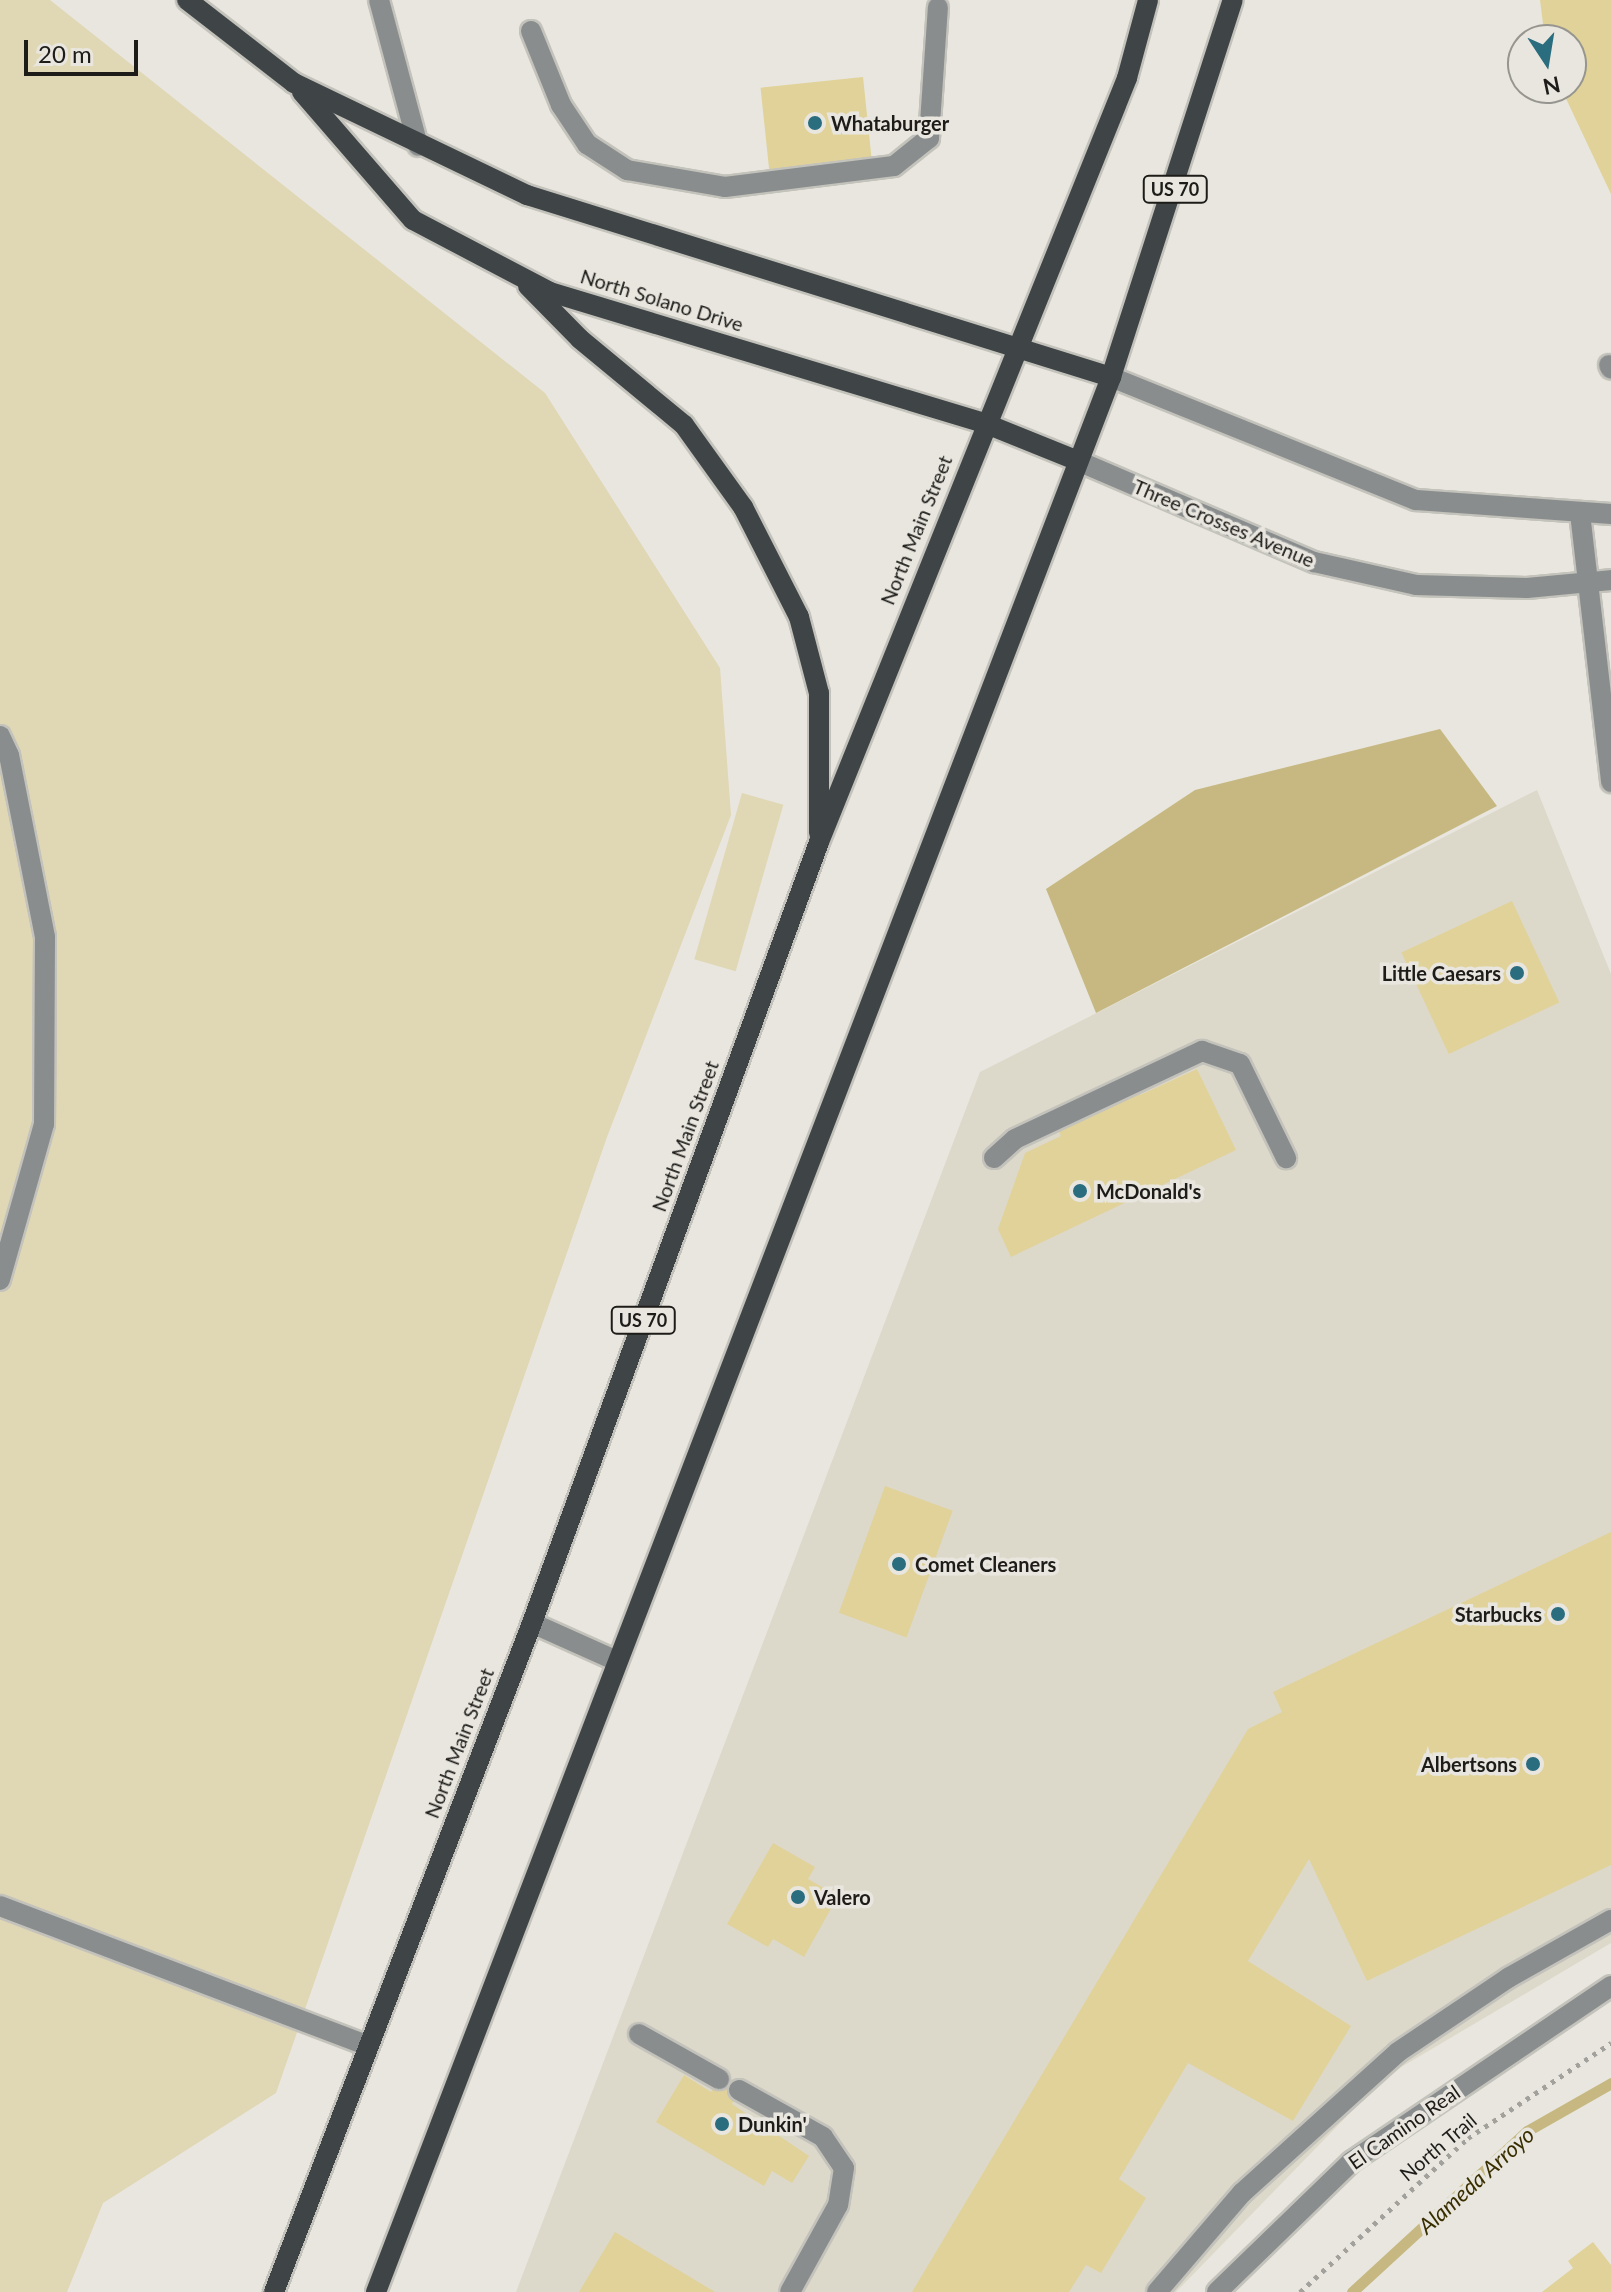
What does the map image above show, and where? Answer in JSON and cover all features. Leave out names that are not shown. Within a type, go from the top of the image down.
[{"type":"main road","name":"North Solano Drive","points":[[187,0],[294,83],[418,146],[527,195],[1111,377]]},
{"type":"main road","name":"North Main Street","points":[[274,2292],[532,1623],[819,842],[984,423],[1127,78],[1148,0]]},
{"type":"main road","name":"US 70","points":[[376,2292],[1111,377],[1233,0]]},
{"type":"main road","name":"North Solano Drive","points":[[294,83],[413,220],[550,292],[984,423],[1078,461]]},
{"type":"main road","points":[[517,275],[580,339],[684,425],[743,507],[799,617],[819,693],[819,842]]},
{"type":"street","points":[[379,0],[418,146]]},
{"type":"street","points":[[531,31],[561,105],[587,144],[627,170],[725,187],[894,166],[929,138],[938,7]]},
{"type":"street","points":[[1111,377],[1416,500],[1611,514]]},
{"type":"street","name":"Three Crosses Avenue","points":[[1078,461],[1314,562],[1416,585],[1527,588],[1611,580]]},
{"type":"street","points":[[1580,513],[1611,782]]},
{"type":"street","points":[[0,736],[9,755],[45,937],[44,1124],[0,1280]]},
{"type":"street","points":[[994,1158],[1015,1139],[1202,1051],[1240,1064],[1286,1158]]},
{"type":"street","points":[[532,1623],[617,1661]]},
{"type":"street","points":[[0,1906],[368,2046]]},
{"type":"street","points":[[1157,2292],[1242,2193],[1398,2052],[1508,1978],[1611,1920]]},
{"type":"street","name":"El Camino Real","points":[[1217,2292],[1351,2162],[1611,1986]]},
{"type":"street","points":[[639,2034],[719,2079]]},
{"type":"street","points":[[739,2090],[823,2137],[844,2168],[838,2205],[790,2292]]},
{"type":"path","name":"North Trail","points":[[1300,2292],[1468,2138],[1611,2043]]},
{"type":"shaded area","points":[[0,0],[50,0],[545,393],[720,668],[731,815],[607,1137],[276,2093],[103,2203],[67,2292],[0,2292]]},
{"type":"shaded area","points":[[1440,729],[1497,806],[1096,1013],[1046,889],[1195,790]]},
{"type":"shaded area","points":[[1537,790],[1611,974],[1611,1943],[1386,2076],[1176,2292],[516,2292],[980,1072]]},
{"type":"shaded area","points":[[742,793],[783,805],[736,971],[694,959]]},
{"type":"building","points":[[1540,0],[1611,0],[1611,194],[1569,104],[1587,104],[1587,24],[1543,24]]},
{"type":"building","name":"Whataburger","points":[[863,77],[872,159],[769,169],[761,88]]},
{"type":"building","points":[[1512,901],[1559,1003],[1449,1054],[1401,953]]},
{"type":"building","name":"McDonald's","points":[[1197,1069],[1236,1150],[1011,1257],[998,1229],[1025,1153],[1061,1136],[1056,1126],[1137,1088],[1140,1095]]},
{"type":"building","points":[[885,1486],[953,1511],[906,1637],[839,1613]]},
{"type":"building","points":[[1611,1532],[1611,1865],[1367,1981],[1309,1859],[1248,1961],[1351,2026],[1293,2121],[1188,2063],[1119,2179],[1146,2198],[1101,2273],[1086,2265],[1069,2292],[912,2292],[1248,1729],[1282,1712],[1273,1692]]},
{"type":"building","points":[[773,1843],[815,1867],[808,1879],[838,1896],[804,1957],[773,1939],[768,1947],[727,1924]]},
{"type":"building","points":[[684,2075],[711,2092],[720,2077],[740,2088],[732,2104],[809,2156],[792,2183],[772,2171],[764,2186],[656,2122]]},
{"type":"building","points":[[615,2232],[715,2292],[579,2292]]},
{"type":"building","points":[[1593,2242],[1611,2265],[1611,2292],[1542,2292],[1573,2268],[1568,2261]]},
{"type":"waterway","name":"Alameda Arroyo","points":[[1352,2292],[1527,2131],[1611,2083]]},
{"type":"place","name":"Whataburger","points":[[815,123]]},
{"type":"place","name":"Little Caesars","points":[[1517,973]]},
{"type":"place","name":"McDonald's","points":[[1080,1191]]},
{"type":"place","name":"Comet Cleaners","points":[[899,1564]]},
{"type":"place","name":"Starbucks","points":[[1558,1614]]},
{"type":"place","name":"Albertsons","points":[[1533,1764]]},
{"type":"place","name":"Valero","points":[[798,1897]]},
{"type":"place","name":"Dunkin'","points":[[722,2124]]}]
